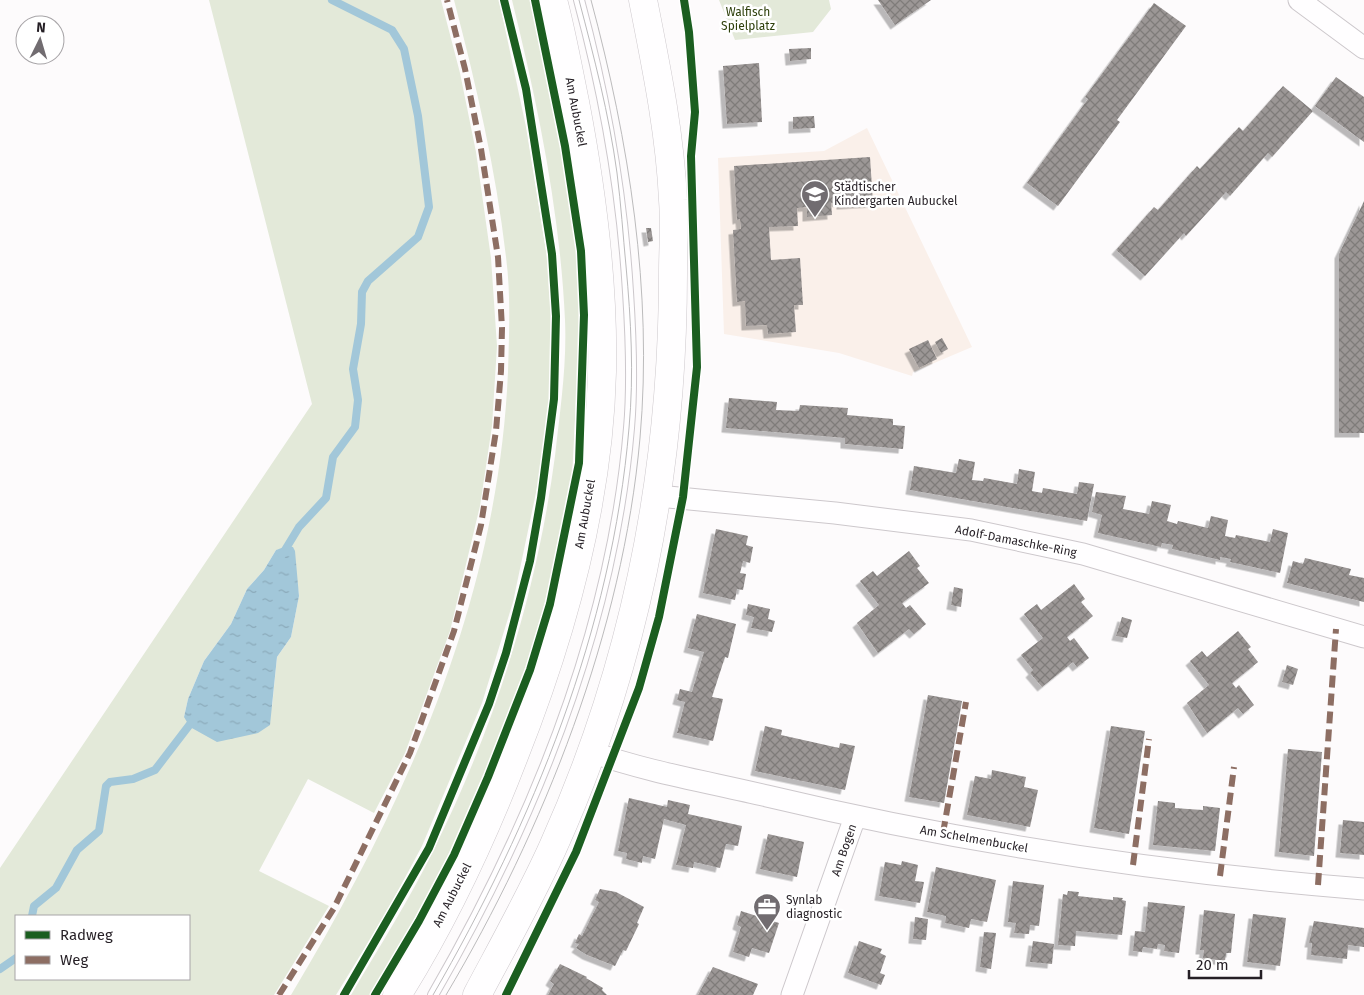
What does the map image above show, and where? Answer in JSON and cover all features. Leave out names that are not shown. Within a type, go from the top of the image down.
[{"type":"main road","name":"Am Aubuckel","points":[[397,995],[450,900],[480,837],[538,696],[560,628],[577,559],[589,496],[602,375],[603,315],[594,212],[576,108],[553,0]]},
{"type":"main road","points":[[477,995],[553,846],[591,752],[671,497],[670,392],[673,201],[667,133],[643,0]]},
{"type":"street","points":[[1299,0],[1364,48]]},
{"type":"street","name":"Adolf-Damaschke-Ring","points":[[671,497],[970,530],[1083,554],[1364,637]]},
{"type":"street","name":"Am Schelmenbuckel","points":[[591,752],[650,771],[715,784],[855,817],[1081,858],[1220,876],[1364,889]]},
{"type":"street","name":"Am Bogen","points":[[792,995],[855,817]]},
{"type":"lane","points":[[433,995],[470,932],[518,832],[551,750],[597,609],[623,489],[630,426],[632,369],[625,243],[617,172],[605,106],[578,0]]},
{"type":"shaded area","name":"Städtischer Kindergarten Aubuckel","points":[[867,128],[972,347],[913,372],[912,376],[839,353],[724,334],[718,158],[824,151]]},
{"type":"green space","points":[[209,0],[441,0],[460,73],[476,152],[491,258],[497,346],[492,426],[480,506],[450,631],[405,753],[374,813],[308,779],[259,871],[329,906],[274,995],[0,995],[0,868],[312,404]],"holes":[[[293,547],[299,596],[291,637],[277,657],[272,707],[184,717],[188,699],[204,661],[231,624],[247,589],[264,570],[276,550]]]},
{"type":"green space","points":[[454,0],[499,0],[526,127],[547,257],[551,316],[550,402],[538,483],[513,602],[482,703],[422,846],[386,913],[336,995],[291,995],[372,849],[408,774],[439,697],[465,619],[486,539],[501,456],[508,372],[508,271],[491,160]]},
{"type":"green space","points":[[512,0],[530,0],[536,21],[562,150],[577,255],[580,322],[572,478],[560,541],[539,626],[505,730],[450,856],[416,921],[372,995],[351,995],[425,868],[476,755],[511,657],[525,608],[547,507],[561,405],[565,320],[553,199],[531,79]]},
{"type":"green space","name":"Walfisch Spielplatz","points":[[719,0],[829,0],[831,9],[813,32],[735,40]]},
{"type":"water","points":[[287,546],[293,547],[295,551],[299,596],[291,637],[277,657],[270,725],[258,733],[217,742],[190,727],[184,717],[188,699],[204,661],[231,624],[247,589],[264,570],[276,550]]},
{"type":"building","points":[[878,0],[931,0],[895,25]]},
{"type":"building","points":[[1154,3],[1186,26],[1117,120],[1120,122],[1058,206],[1027,183],[1088,99],[1085,97]]},
{"type":"building","points":[[811,48],[811,59],[790,61],[789,49]]},
{"type":"building","points":[[759,63],[762,122],[727,124],[723,66]]},
{"type":"building","points":[[1336,77],[1364,97],[1364,142],[1315,106]]},
{"type":"building","points":[[1283,86],[1313,111],[1272,157],[1268,153],[1230,196],[1226,192],[1186,236],[1184,233],[1145,276],[1116,250],[1154,207],[1158,210],[1197,166],[1200,169],[1239,127],[1243,131]]},
{"type":"building","points":[[814,116],[815,128],[793,129],[793,117]]},
{"type":"building","points":[[870,157],[873,203],[841,205],[841,202],[831,203],[832,215],[807,217],[807,207],[797,208],[798,226],[769,227],[771,260],[800,258],[803,305],[794,305],[796,332],[768,334],[767,325],[746,326],[745,301],[737,302],[733,230],[741,229],[740,219],[737,220],[734,166]]},
{"type":"building","points":[[1364,201],[1364,433],[1339,433],[1339,254]]},
{"type":"building","points":[[646,228],[651,228],[653,241],[648,242]]},
{"type":"building","points":[[942,338],[948,349],[941,353],[935,342]]},
{"type":"building","points":[[928,340],[937,359],[919,368],[909,349]]},
{"type":"building","points":[[729,398],[777,402],[776,410],[799,411],[800,405],[848,408],[847,415],[893,419],[893,425],[905,426],[903,449],[845,444],[845,438],[726,428]]},
{"type":"building","points":[[959,459],[975,462],[972,480],[983,481],[984,478],[1017,484],[1019,469],[1035,472],[1032,491],[1042,493],[1043,488],[1077,494],[1079,482],[1094,484],[1087,521],[910,490],[914,466],[956,473]]},
{"type":"building","points":[[1096,492],[1126,496],[1123,509],[1149,514],[1152,501],[1171,505],[1167,521],[1177,524],[1178,521],[1208,528],[1211,516],[1228,520],[1225,536],[1235,538],[1236,535],[1270,542],[1273,529],[1288,533],[1280,573],[1230,562],[1231,559],[1220,557],[1220,560],[1172,549],[1173,545],[1162,543],[1161,547],[1098,533],[1102,515],[1092,512]]},
{"type":"building","points":[[716,529],[748,536],[746,545],[753,547],[750,563],[743,561],[740,573],[746,574],[743,590],[737,589],[735,600],[703,593]]},
{"type":"building","points":[[909,551],[920,566],[917,568],[929,583],[902,603],[906,608],[910,605],[926,624],[914,634],[909,629],[878,653],[857,623],[879,605],[860,581],[873,571],[877,576]]},
{"type":"building","points":[[1305,558],[1351,569],[1349,575],[1364,578],[1364,602],[1287,583],[1293,561],[1303,564]]},
{"type":"building","points":[[1074,584],[1085,599],[1081,602],[1093,616],[1067,637],[1070,641],[1074,638],[1089,658],[1077,667],[1073,662],[1042,687],[1030,673],[1033,670],[1021,655],[1043,638],[1024,614],[1037,604],[1041,610]]},
{"type":"building","points":[[954,587],[963,589],[961,607],[951,605]]},
{"type":"building","points":[[748,604],[770,609],[768,619],[775,621],[772,632],[751,628],[754,617],[746,615]]},
{"type":"building","points":[[697,614],[736,624],[728,658],[725,657],[712,697],[723,699],[713,741],[677,733],[685,702],[677,700],[680,689],[692,692],[704,652],[688,648]]},
{"type":"building","points":[[1122,617],[1132,620],[1127,638],[1116,636]]},
{"type":"building","points":[[1238,631],[1251,647],[1248,649],[1258,662],[1232,683],[1236,688],[1239,685],[1254,705],[1243,714],[1238,708],[1207,733],[1187,703],[1209,685],[1190,661],[1202,651],[1207,657]]},
{"type":"building","points":[[1287,665],[1298,669],[1293,685],[1282,682]]},
{"type":"building","points":[[928,695],[962,701],[944,803],[909,797]]},
{"type":"building","points":[[765,726],[782,730],[781,735],[839,748],[840,743],[855,746],[845,790],[755,771]]},
{"type":"building","points":[[1111,726],[1145,731],[1129,834],[1094,828]]},
{"type":"building","points":[[1288,749],[1322,752],[1314,856],[1279,852]]},
{"type":"building","points":[[992,770],[1026,777],[1024,787],[1038,790],[1030,827],[967,815],[975,776],[991,779]]},
{"type":"building","points":[[629,798],[667,807],[668,800],[690,805],[688,814],[742,826],[738,846],[726,844],[720,868],[694,862],[693,868],[676,865],[686,825],[664,819],[655,859],[643,856],[642,863],[626,859],[627,853],[618,851]]},
{"type":"building","points":[[1158,801],[1175,803],[1175,808],[1203,810],[1203,806],[1220,808],[1215,851],[1153,845]]},
{"type":"building","points":[[1343,820],[1364,822],[1364,855],[1340,853]]},
{"type":"building","points":[[768,834],[804,842],[797,877],[760,869]]},
{"type":"building","points":[[902,861],[918,865],[915,881],[924,882],[920,903],[879,896],[885,862],[901,865]]},
{"type":"building","points":[[936,867],[996,880],[987,922],[971,919],[969,928],[945,923],[946,916],[927,912]]},
{"type":"building","points":[[1013,881],[1044,885],[1039,926],[1030,925],[1029,934],[1014,933],[1016,923],[1008,922]]},
{"type":"building","points":[[600,889],[616,892],[644,907],[637,923],[639,924],[626,951],[623,950],[615,966],[587,955],[576,948],[579,944],[575,943],[579,934],[582,936],[599,902],[595,900]]},
{"type":"building","points":[[1068,891],[1079,892],[1078,896],[1113,900],[1113,897],[1123,898],[1122,900],[1126,901],[1122,935],[1076,931],[1075,946],[1058,945],[1063,894],[1067,895]]},
{"type":"building","points":[[1148,902],[1185,906],[1179,953],[1164,951],[1165,945],[1158,944],[1157,949],[1143,947],[1142,952],[1133,951],[1135,931],[1145,932]]},
{"type":"building","points":[[1204,910],[1235,914],[1231,953],[1226,953],[1225,961],[1203,958],[1204,950],[1200,950]]},
{"type":"building","points":[[741,911],[779,923],[769,953],[752,948],[749,957],[733,952],[741,927],[737,925]]},
{"type":"building","points":[[1253,914],[1286,918],[1280,966],[1247,962]]},
{"type":"building","points":[[915,917],[928,919],[926,940],[913,939]]},
{"type":"building","points":[[1314,921],[1364,928],[1364,947],[1348,945],[1347,959],[1311,955],[1312,943],[1309,943]]},
{"type":"building","points":[[984,932],[996,933],[991,969],[980,967]]},
{"type":"building","points":[[859,941],[882,949],[880,953],[886,956],[880,973],[885,975],[881,985],[848,973]]},
{"type":"building","points":[[1033,941],[1054,944],[1052,964],[1030,962]]},
{"type":"building","points":[[560,964],[587,977],[603,988],[602,990],[607,995],[548,995],[554,984],[550,981]]},
{"type":"building","points":[[713,967],[758,984],[753,995],[698,995]]},
{"type":"waterway","points":[[282,555],[299,527],[326,498],[333,457],[355,427],[358,400],[353,369],[361,324],[362,292],[368,281],[418,237],[429,207],[418,116],[404,49],[392,30],[332,0]]},
{"type":"waterway","points":[[32,915],[34,906],[56,888],[77,850],[99,831],[106,786],[110,782],[133,779],[155,770],[194,719]]},
{"type":"waterway","points":[[0,969],[15,959]]},
{"type":"tram line","points":[[433,995],[503,862],[534,793],[562,722],[586,650],[605,577],[620,503],[629,428],[631,387],[628,286],[614,151],[601,86],[579,0]]},
{"type":"tram line","points":[[446,995],[482,932],[515,865],[546,797],[573,727],[597,655],[616,583],[631,510],[640,438],[643,383],[640,272],[627,162],[617,107],[591,0]]},
{"type":"marked path","points":[[279,995],[334,908],[410,753],[454,631],[481,525],[496,431],[501,371],[502,328],[498,257],[481,149],[465,69],[447,0]]},
{"type":"marked path","points":[[1318,885],[1336,629]]},
{"type":"marked path","points":[[943,833],[966,702]]},
{"type":"marked path","points":[[1133,865],[1149,739]]},
{"type":"marked path","points":[[1220,876],[1234,767]]},
{"type":"cycle path","points":[[344,995],[429,848],[489,704],[506,653],[530,561],[541,498],[554,399],[556,316],[552,254],[526,89],[504,0]]},
{"type":"cycle path","points":[[375,995],[419,921],[454,855],[488,777],[530,670],[550,604],[579,463],[584,315],[581,251],[565,146],[535,0]]},
{"type":"cycle path","points":[[506,995],[576,852],[639,688],[659,617],[683,497],[697,367],[691,156],[695,112],[689,32],[684,0]]},
{"type":"place","name":"Städtischer Kindergarten Aubuckel","points":[[815,218]]},
{"type":"place","name":"Synlab diagnostic","points":[[767,931]]}]
